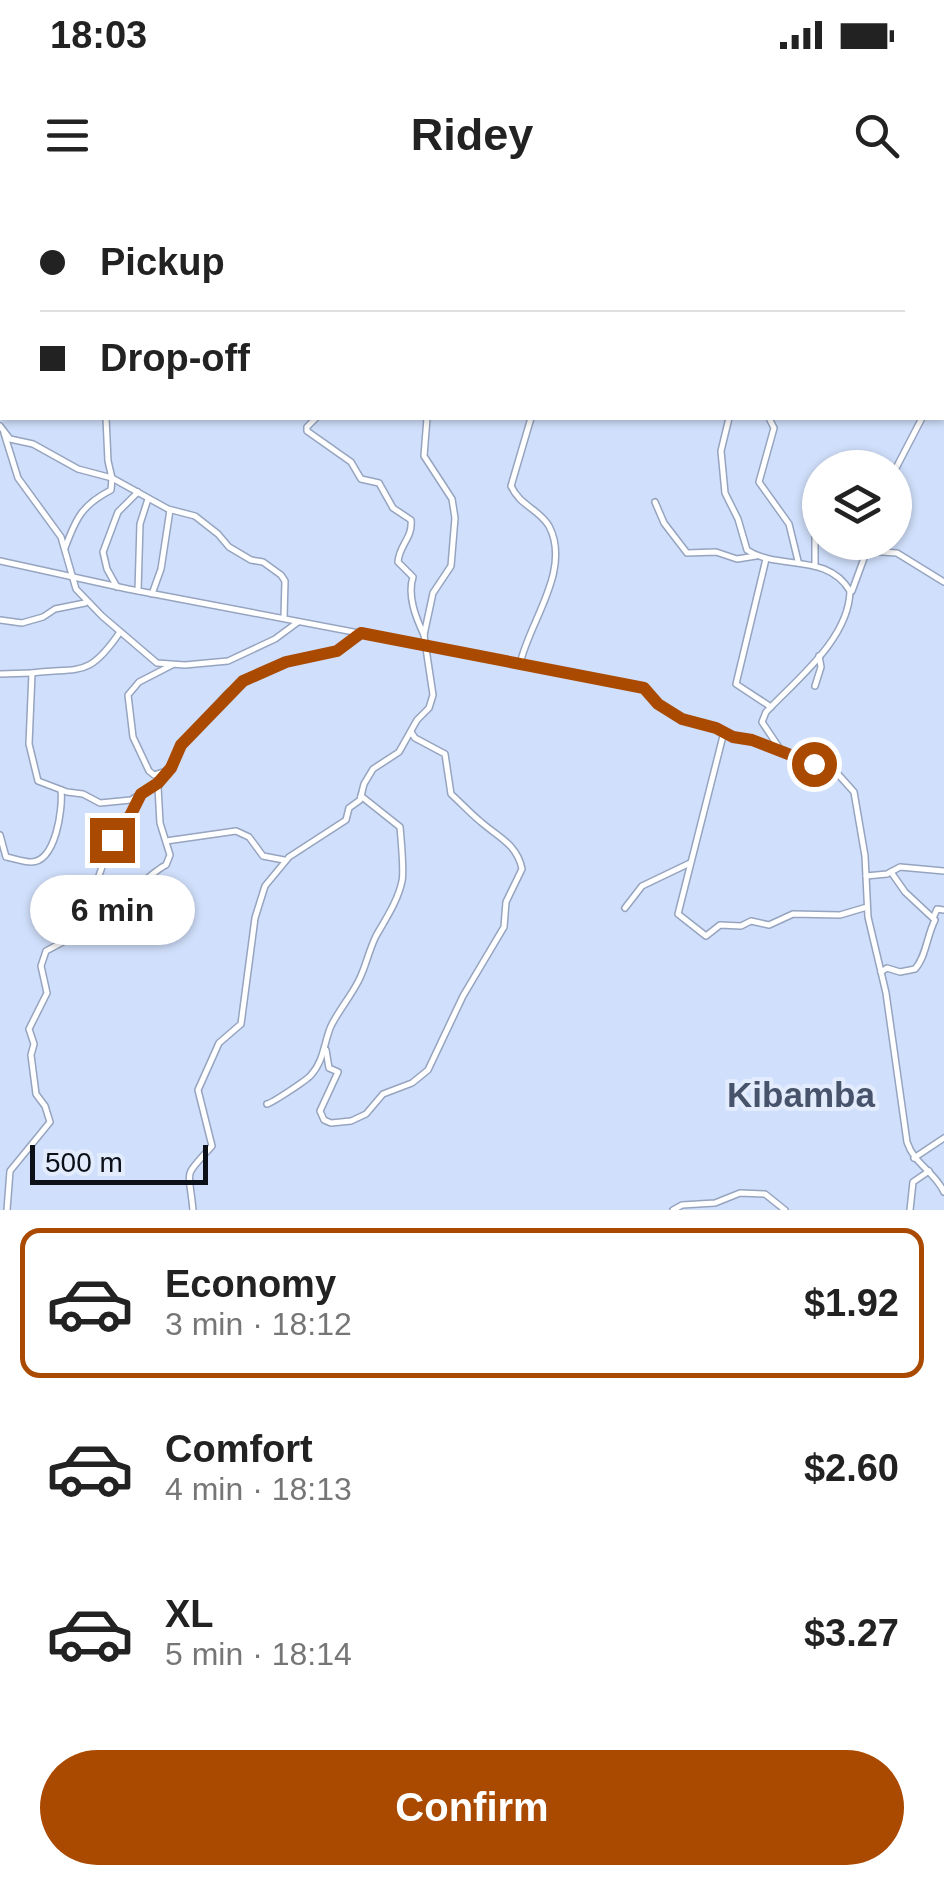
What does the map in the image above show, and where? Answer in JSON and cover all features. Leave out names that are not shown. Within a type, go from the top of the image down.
[{"type":"street","points":[[65,549],[81,512],[92,499],[110,490],[106,420]]},
{"type":"street","points":[[314,420],[308,431],[351,462],[361,479],[380,484],[393,508],[411,520],[412,533],[398,554],[398,562],[412,577],[414,614],[424,635]]},
{"type":"street","points":[[193,1210],[188,1172],[212,1146],[198,1090],[220,1042],[240,1026],[256,914],[265,886],[285,860],[344,822],[373,769],[396,755],[429,708],[433,694],[424,635],[433,593],[452,566],[455,525],[452,499],[424,456],[427,420]]},
{"type":"street","points":[[520,664],[555,564],[552,534],[546,522],[520,502],[511,484],[531,420]]},
{"type":"street","points":[[729,420],[721,451],[726,498],[738,519],[744,547],[756,556]]},
{"type":"street","points":[[771,420],[774,427],[759,482],[789,524],[798,561]]},
{"type":"street","points":[[905,450],[921,420]]},
{"type":"street","points":[[2,430],[78,469],[112,478],[170,510],[194,516],[228,547],[263,562],[283,576],[284,618]]},
{"type":"street","points":[[2,430],[16,475],[52,521],[65,549],[75,588],[85,602],[157,663],[172,666],[220,662],[240,656],[300,620]]},
{"type":"street","points":[[118,587],[107,569],[103,552],[118,512],[138,492]]},
{"type":"street","points":[[138,591],[140,524],[148,499]]},
{"type":"street","points":[[655,502],[661,518],[687,553],[716,552],[736,559],[756,556],[798,561],[841,580],[850,593]]},
{"type":"street","points":[[152,594],[162,569],[170,510]]},
{"type":"street","points":[[766,558],[736,685],[771,707]]},
{"type":"street","points":[[815,560],[815,566]]},
{"type":"street","points":[[782,751],[762,722],[819,656],[840,625],[862,560]]},
{"type":"street","points":[[907,560],[944,582]]},
{"type":"street","points":[[0,561],[644,688],[658,704],[680,718],[838,773],[850,786],[860,820],[867,907],[907,1142],[914,1158],[944,1192]]},
{"type":"street","points":[[0,620],[22,623],[85,602]]},
{"type":"street","points":[[0,674],[85,669],[120,632]]},
{"type":"street","points":[[32,673],[29,738],[35,778],[100,803],[131,800],[158,783],[181,745],[243,681],[286,662],[337,651],[361,633]]},
{"type":"street","points":[[815,686],[821,667],[819,656]]},
{"type":"street","points":[[169,770],[154,775],[149,771],[133,737],[128,696],[139,682],[172,666]]},
{"type":"street","points":[[361,796],[400,825],[402,880],[360,979],[330,1029],[326,1050],[329,1067],[338,1072],[320,1112],[331,1123],[348,1122],[366,1114],[382,1094],[412,1083],[426,1072],[462,998],[505,926],[506,902],[522,869],[514,848],[452,794],[445,754],[415,738],[411,729]]},
{"type":"street","points":[[724,732],[677,913],[704,936],[720,925],[742,926],[750,921],[769,924],[794,914],[840,915],[867,907]]},
{"type":"street","points":[[7,1210],[10,1170],[50,1122],[36,1092],[34,1044],[29,1029],[47,993],[41,966],[44,954],[51,946],[76,935],[92,905],[118,901],[154,870],[166,866],[170,841],[158,815],[158,783]]},
{"type":"street","points":[[0,835],[6,857],[32,862],[42,858],[49,850],[61,816],[61,790]]},
{"type":"street","points":[[99,901],[96,884],[112,840],[110,832],[130,816],[141,794]]},
{"type":"street","points":[[170,841],[236,831],[249,837],[257,852],[265,857],[285,860]]},
{"type":"street","points":[[625,908],[639,888],[690,863]]},
{"type":"street","points":[[866,876],[892,872],[902,866],[944,871]]},
{"type":"street","points":[[892,872],[905,892],[934,916]]},
{"type":"street","points":[[881,972],[887,968],[900,972],[917,967],[937,909],[944,910]]},
{"type":"street","points":[[267,1104],[278,1102],[291,1087],[310,1076],[326,1050]]},
{"type":"street","points":[[914,1158],[944,1138]]},
{"type":"street","points":[[910,1210],[912,1182],[929,1171]]},
{"type":"street","points":[[673,1210],[685,1204],[720,1202],[740,1193],[766,1194],[785,1210]]},
{"type":"district","name":"Kibamba","points":[[801,1095]]},
{"type":"route","points":[[112,840],[110,832],[130,816],[141,794],[159,783],[181,745],[230,691],[261,671],[337,651],[361,633],[644,688],[658,704],[682,719],[712,726],[814,764]]}]
